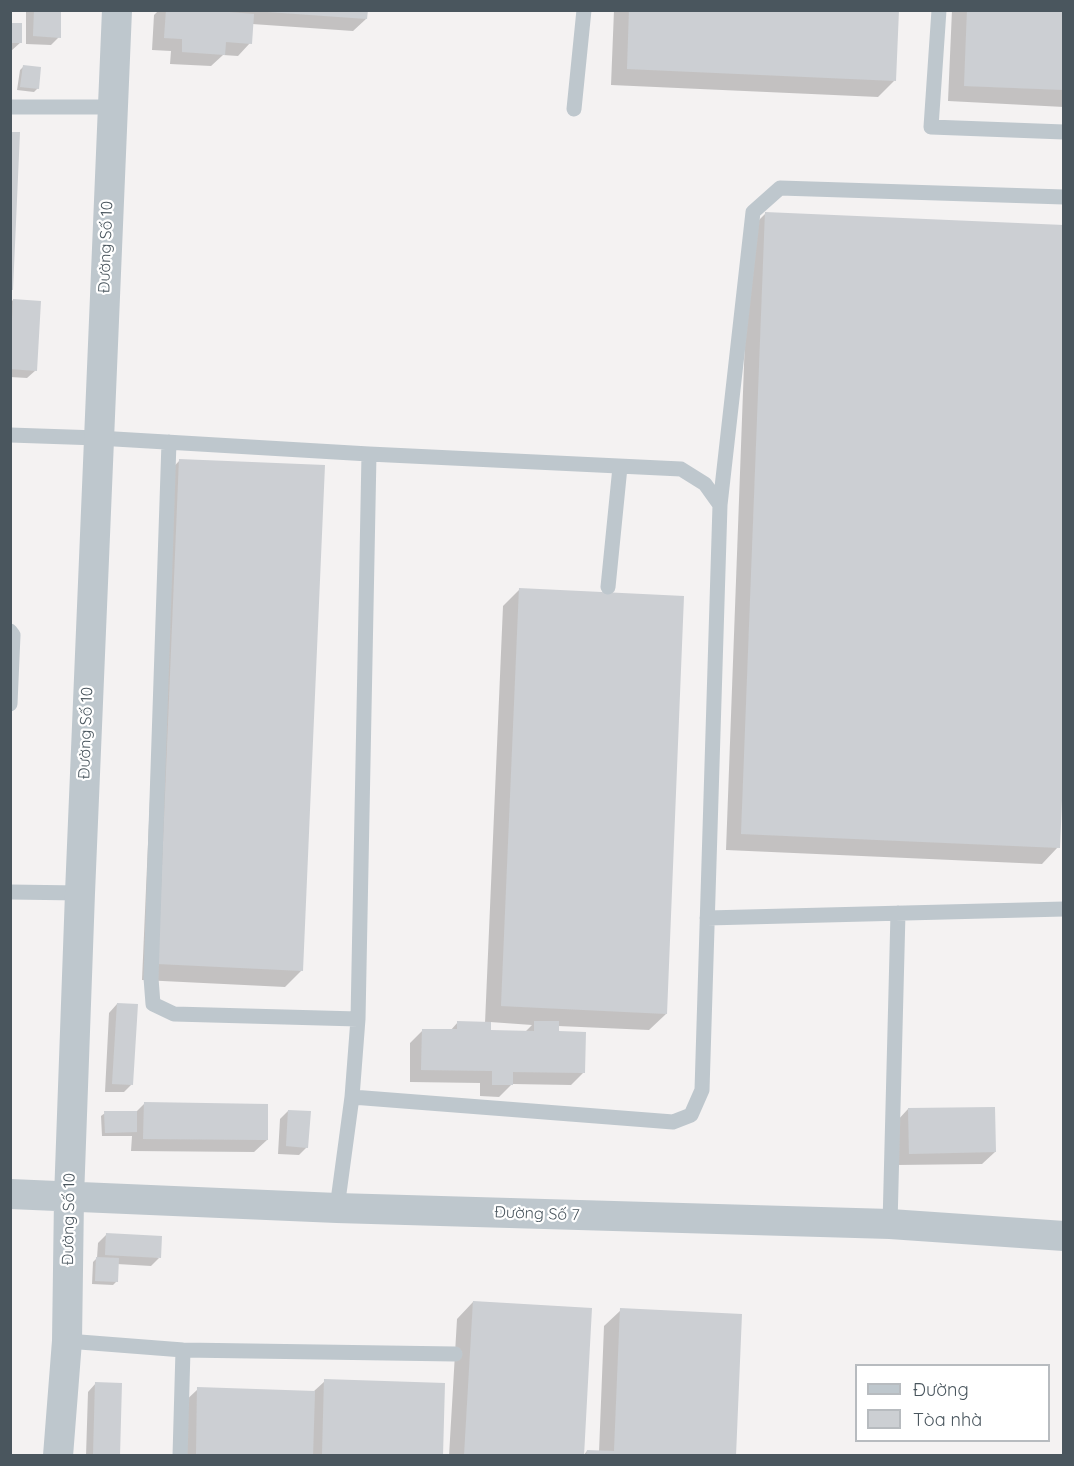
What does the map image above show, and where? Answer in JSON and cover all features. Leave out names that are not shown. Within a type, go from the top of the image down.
[{"type":"street","name":"Đường Số 10","points":[[58,1455],[67,1341],[69,1198],[80,893],[117,10]]},
{"type":"street","name":"Đường Số 7","points":[[10,1194],[337,1208],[890,1224],[1064,1236]]},
{"type":"lane","points":[[574,109],[584,10]]},
{"type":"lane","points":[[939,10],[931,127],[1064,132]]},
{"type":"lane","points":[[10,107],[112,107]]},
{"type":"lane","points":[[352,1097],[673,1122],[691,1115],[702,1090],[720,505],[753,212],[780,188],[1064,197]]},
{"type":"lane","points":[[10,435],[681,469],[705,484],[720,505]]},
{"type":"lane","points":[[169,442],[151,978],[153,1004],[174,1014],[358,1019]]},
{"type":"lane","points":[[337,1208],[352,1097],[358,1019],[369,454]]},
{"type":"lane","points":[[608,587],[620,466]]},
{"type":"lane","points":[[10,631],[13,635],[10,704]]},
{"type":"lane","points":[[10,892],[80,893]]},
{"type":"lane","points":[[707,918],[1064,909]]},
{"type":"lane","points":[[890,1224],[898,913]]},
{"type":"lane","points":[[67,1341],[183,1350],[455,1354]]},
{"type":"lane","points":[[180,1455],[183,1350]]},
{"type":"building","points":[[34,10],[61,10],[61,38],[33,36]]},
{"type":"building","points":[[166,10],[254,14],[252,44],[226,42],[225,55],[182,52],[182,39],[164,38]]},
{"type":"building","points":[[269,10],[368,10],[367,19],[268,12]]},
{"type":"building","points":[[629,10],[899,10],[896,81],[627,69]]},
{"type":"building","points":[[967,10],[1064,10],[1064,90],[964,86]]},
{"type":"building","points":[[10,23],[22,23],[22,43],[10,43]]},
{"type":"building","points":[[23,65],[41,67],[39,89],[20,87]]},
{"type":"building","points":[[10,132],[20,132],[13,290],[10,290]]},
{"type":"building","points":[[765,212],[1064,225],[1064,753],[1060,848],[741,834]]},
{"type":"building","points":[[13,299],[41,301],[37,371],[10,369]]},
{"type":"building","points":[[179,459],[325,465],[303,971],[158,964]]},
{"type":"building","points":[[519,588],[684,596],[667,1014],[501,1006]]},
{"type":"building","points":[[117,1003],[138,1004],[133,1085],[112,1084]]},
{"type":"building","points":[[457,1021],[491,1022],[491,1030],[534,1031],[534,1021],[559,1021],[559,1031],[586,1032],[585,1073],[513,1072],[513,1085],[492,1085],[492,1071],[421,1070],[422,1029],[457,1029]]},
{"type":"building","points":[[144,1102],[268,1104],[268,1140],[143,1139]]},
{"type":"building","points":[[995,1107],[996,1152],[909,1154],[908,1108]]},
{"type":"building","points":[[288,1110],[311,1111],[308,1148],[286,1146]]},
{"type":"building","points":[[104,1111],[137,1111],[137,1132],[105,1133]]},
{"type":"building","points":[[106,1233],[162,1236],[161,1258],[105,1255]]},
{"type":"building","points":[[96,1257],[119,1258],[118,1282],[95,1281]]},
{"type":"building","points":[[473,1301],[592,1308],[584,1456],[464,1456]]},
{"type":"building","points":[[620,1308],[742,1314],[736,1456],[586,1456],[587,1450],[614,1451]]},
{"type":"building","points":[[324,1379],[445,1383],[443,1456],[322,1456]]},
{"type":"building","points":[[95,1382],[122,1383],[120,1456],[93,1456]]},
{"type":"building","points":[[197,1387],[315,1391],[313,1456],[196,1456]]}]
